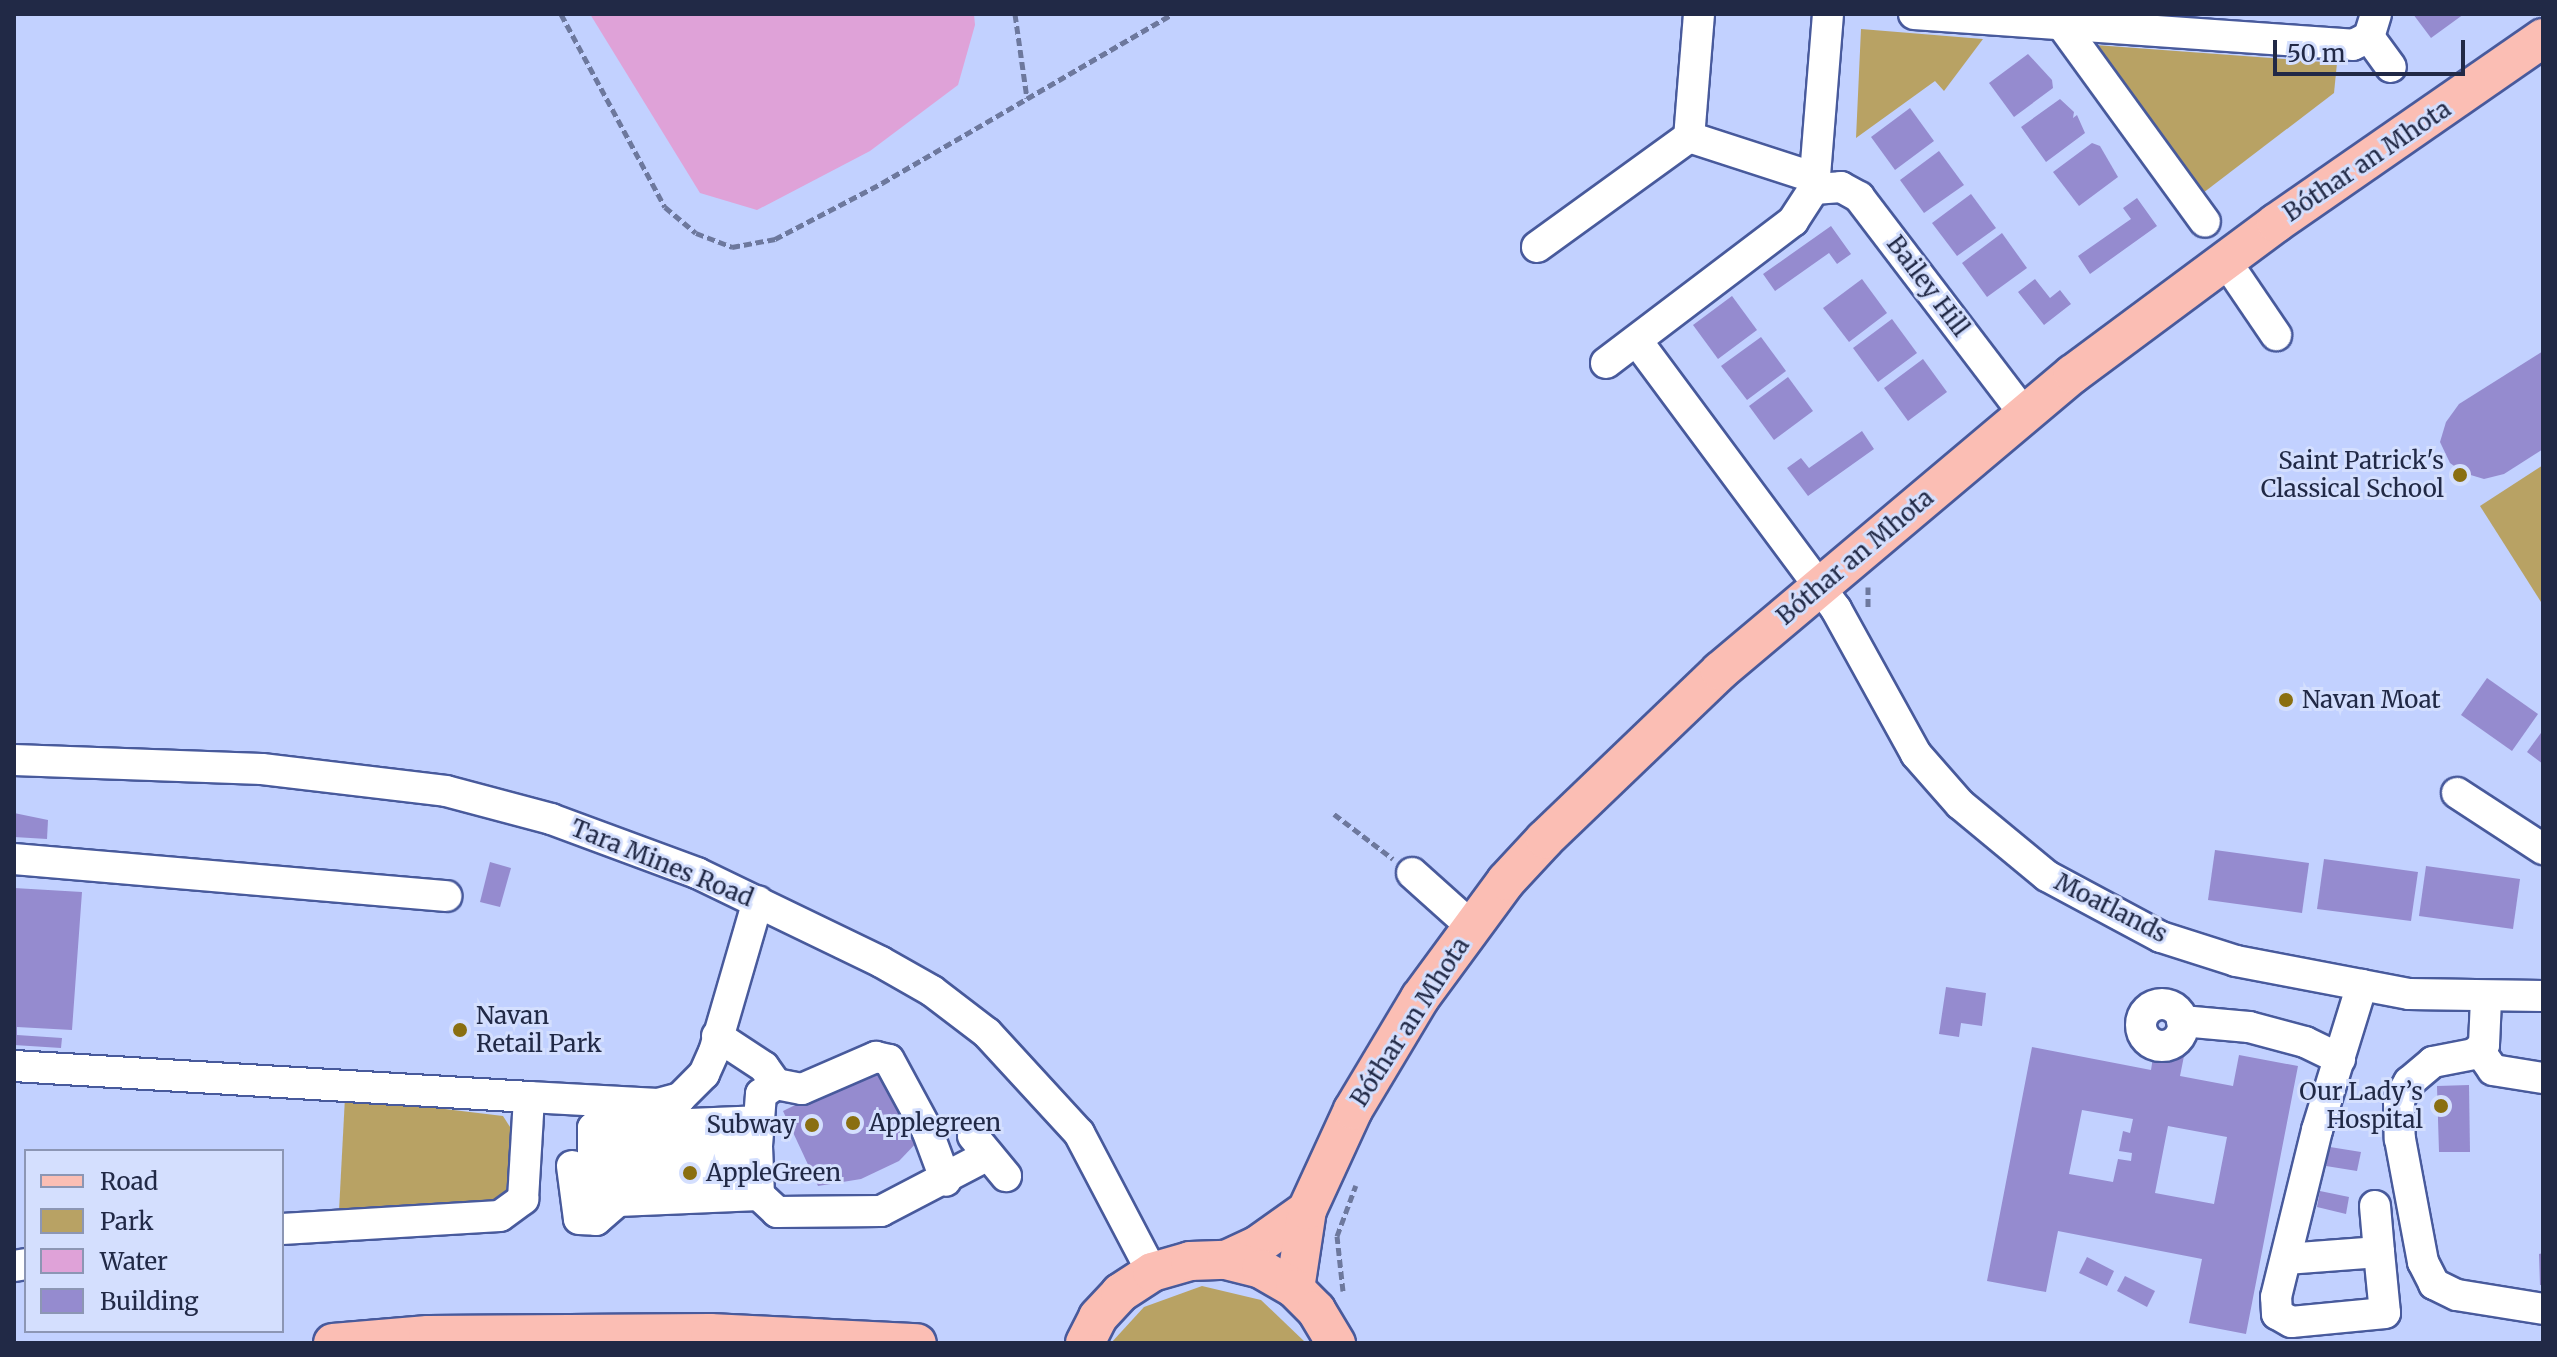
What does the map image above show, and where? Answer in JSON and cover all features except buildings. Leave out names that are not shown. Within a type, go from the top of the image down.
[{"type":"main road","name":"Bóthar an Mhota","points":[[1295,1289],[1307,1210],[1353,1110],[1396,1034],[1471,926],[1545,839],[1612,772],[1819,584],[2025,415],[2225,260],[2543,38]]},
{"type":"main road","name":"Bóthar an Mhota","points":[[1226,1260],[1258,1245],[1307,1210]]},
{"type":"main road","points":[[1055,1343],[1092,1330],[1120,1293],[1152,1272],[1190,1261],[1226,1260],[1261,1269],[1295,1289],[1316,1310],[1336,1343]]},
{"type":"main road","points":[[333,1343],[428,1335],[710,1333],[917,1343]]},
{"type":"street","points":[[1537,247],[1689,137],[1699,14]]},
{"type":"street","points":[[1606,363],[1793,221],[1814,184],[1828,14]]},
{"type":"street","points":[[1914,14],[2353,45],[2372,25],[2391,67]]},
{"type":"street","points":[[2062,25],[2205,222]]},
{"type":"street","name":"Bailey Hill","points":[[1689,137],[1814,184],[1841,187],[1859,197],[2025,415]]},
{"type":"street","points":[[2225,260],[2276,335]]},
{"type":"street","points":[[1637,341],[1819,584]]},
{"type":"street","name":"Moatlands","points":[[1819,584],[1916,754],[1960,804],[2047,876],[2161,937],[2236,961],[2362,985],[2486,999],[2543,996]]},
{"type":"street","name":"Tara Mines Road","points":[[14,760],[262,769],[446,791],[501,803],[626,845],[758,901],[932,991],[1009,1053],[1079,1133],[1152,1272]]},
{"type":"street","points":[[2457,793],[2543,849]]},
{"type":"street","points":[[14,859],[446,896]]},
{"type":"street","points":[[1412,873],[1471,926]]},
{"type":"street","points":[[615,1147],[658,1104],[680,1098],[704,1074],[758,901]]},
{"type":"street","points":[[2362,985],[2286,1259],[2277,1314],[2291,1322],[2385,1313],[2375,1206]]},
{"type":"street","points":[[2486,999],[2484,1045],[2479,1050],[2433,1062],[2409,1082],[2399,1100],[2400,1139],[2423,1262],[2442,1291],[2543,1309]]},
{"type":"street","points":[[2182,1021],[2249,1027],[2305,1042],[2340,1059]]},
{"type":"street","points":[[717,1036],[764,1067],[776,1084],[802,1089],[876,1057],[889,1060],[927,1130],[946,1181]]},
{"type":"street","points":[[2479,1050],[2493,1070],[2543,1078]]},
{"type":"street","points":[[14,1066],[529,1097],[615,1147],[758,1158]]},
{"type":"street","points":[[776,1084],[761,1094],[758,1158],[777,1212],[881,1211],[946,1181],[989,1156]]},
{"type":"street","points":[[284,1229],[500,1216],[516,1208],[527,1179],[529,1097]]},
{"type":"street","points":[[615,1147],[758,1158]]},
{"type":"street","points":[[2286,1259],[2379,1252]]},
{"type":"path","points":[[561,14],[665,207],[696,233],[732,247],[775,239],[1172,14]]},
{"type":"path","points":[[1015,14],[1027,98]]},
{"type":"path","points":[[1870,578],[1871,622]]},
{"type":"path","points":[[1334,814],[1412,873]]},
{"type":"path","points":[[1345,1300],[1337,1236],[1360,1175]]},
{"type":"green space","points":[[1861,29],[1983,39],[1944,91],[1935,81],[1856,138]]},
{"type":"green space","points":[[2095,45],[2337,63],[2334,93],[2203,193]]},
{"type":"green space","points":[[2543,465],[2543,605],[2480,506]]},
{"type":"green space","points":[[345,1097],[503,1116],[512,1130],[506,1194],[496,1202],[339,1211]]},
{"type":"green space","points":[[1202,1286],[1261,1300],[1306,1343],[1111,1343],[1144,1307]]},
{"type":"water","points":[[590,14],[974,14],[975,25],[958,85],[870,151],[757,210],[700,193]]},
{"type":"place","name":"Saint Patrick's Classical School","points":[[2460,475]]},
{"type":"place","name":"Navan Moat","points":[[2286,700]]},
{"type":"place","name":"Navan Retail Park","points":[[460,1030]]},
{"type":"place","name":"Our Lady’s Hospital","points":[[2441,1106]]},
{"type":"place","name":"Applegreen","points":[[853,1123]]},
{"type":"place","name":"Subway","points":[[812,1125]]},
{"type":"place","name":"AppleGreen","points":[[690,1173]]}]
